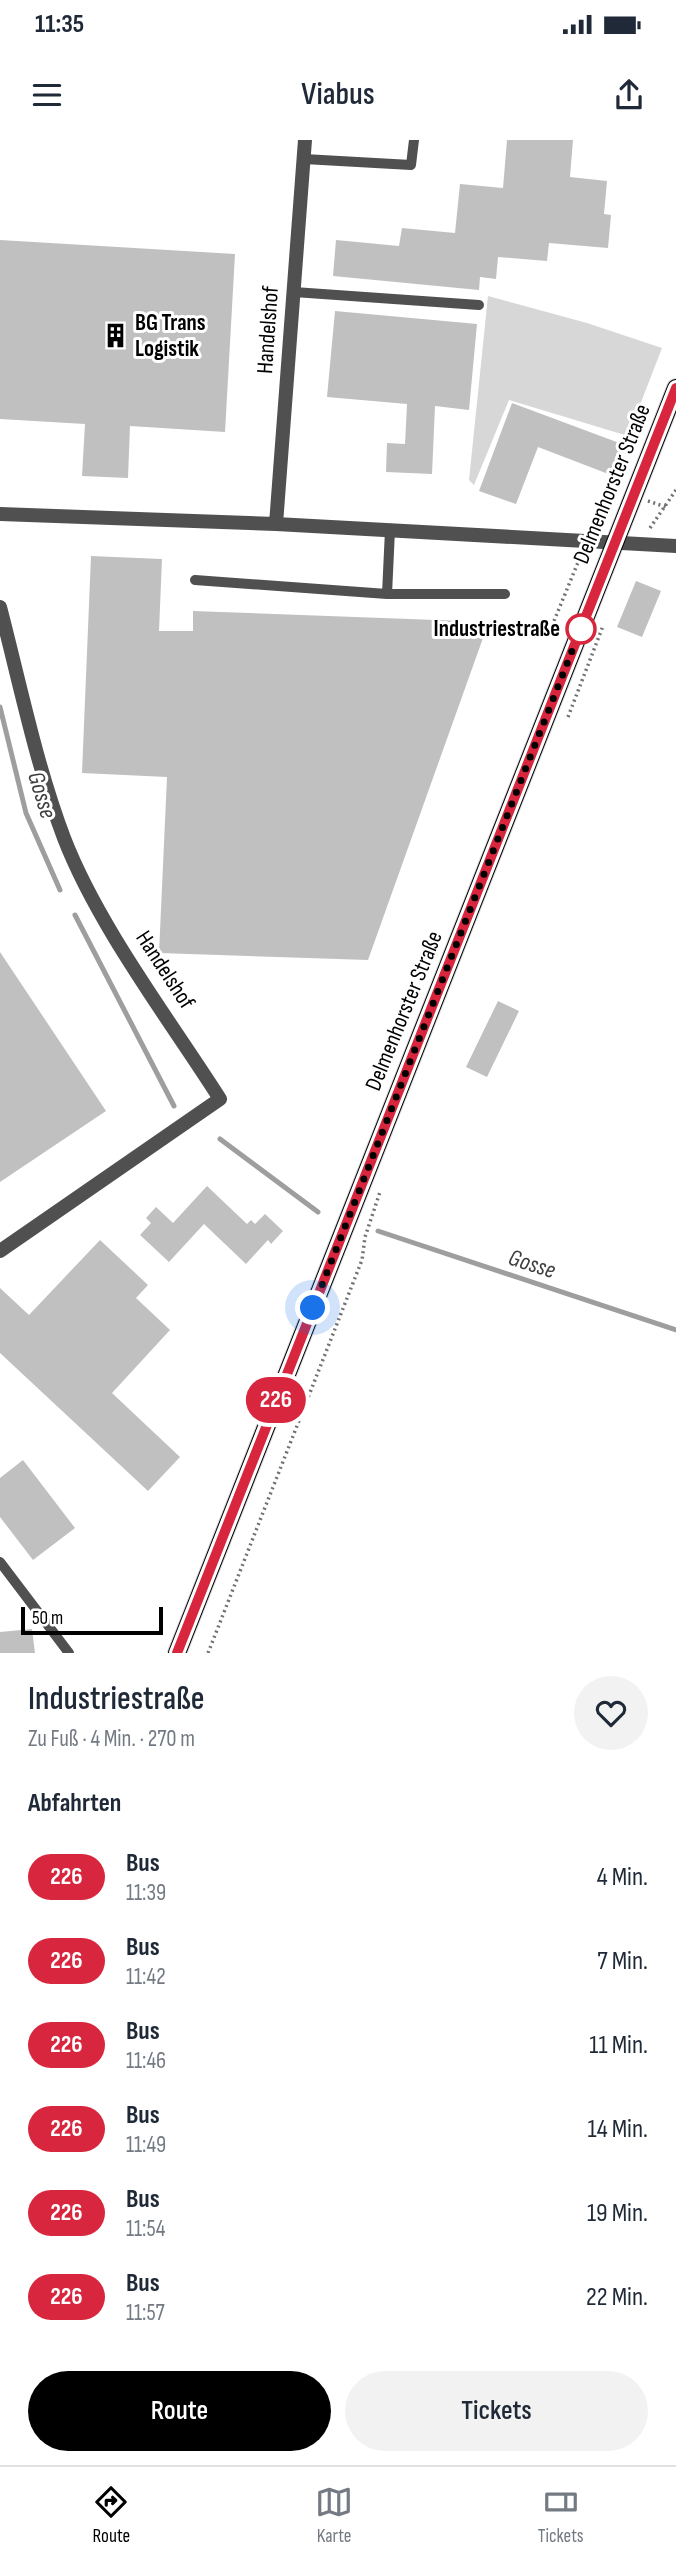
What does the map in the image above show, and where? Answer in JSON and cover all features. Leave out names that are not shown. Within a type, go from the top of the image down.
[{"type":"main road","name":"Delmenhorster Straße","points":[[177,1653],[676,388]]},
{"type":"street","name":"Handelshof","points":[[276,524],[305,140]]},
{"type":"street","points":[[0,514],[276,524],[676,546]]},
{"type":"street","name":"Handelshof","points":[[0,607],[47,786],[65,839],[106,920],[220,1099],[0,1251]]},
{"type":"lane","points":[[304,159],[411,164],[414,140]]},
{"type":"lane","points":[[294,292],[479,305]]},
{"type":"lane","points":[[387,594],[390,530]]},
{"type":"lane","points":[[195,580],[387,594],[505,594]]},
{"type":"lane","points":[[0,1562],[69,1653]]},
{"type":"path","points":[[666,507],[676,489]]},
{"type":"path","points":[[554,621],[586,542]]},
{"type":"path","points":[[208,1653],[362,1260],[365,1237],[382,1188]]},
{"type":"shaded area","points":[[488,296],[587,323],[662,348],[628,436],[509,400],[474,485],[469,480]]},
{"type":"building","points":[[507,140],[573,140],[570,177],[607,181],[604,214],[611,215],[608,248],[549,243],[547,261],[498,257],[496,279],[480,277],[479,290],[333,276],[336,240],[399,246],[402,228],[455,233],[460,184],[503,188]]},
{"type":"building","name":"BG Trans Logistik","points":[[0,240],[235,254],[225,432],[130,426],[128,478],[82,476],[85,424],[0,419]]},
{"type":"building","points":[[335,311],[477,324],[469,410],[435,406],[432,474],[386,472],[387,443],[405,444],[407,404],[327,397]]},
{"type":"building","points":[[512,403],[622,444],[611,475],[538,447],[516,504],[479,491]]},
{"type":"building","points":[[91,556],[162,559],[159,631],[193,631],[193,611],[463,621],[463,637],[483,638],[368,960],[159,953],[167,777],[82,773]]},
{"type":"building","points":[[636,581],[661,591],[642,637],[617,627]]},
{"type":"building","points":[[0,952],[106,1111],[0,1182]]},
{"type":"building","points":[[498,1001],[519,1011],[487,1077],[466,1067]]},
{"type":"building","points":[[207,1186],[247,1224],[251,1220],[255,1224],[265,1214],[283,1231],[271,1244],[268,1240],[246,1264],[204,1224],[169,1262],[140,1235],[151,1223],[146,1218],[156,1207],[173,1223]]},
{"type":"building","points":[[100,1240],[148,1285],[136,1298],[170,1330],[112,1393],[180,1457],[148,1491],[0,1353],[0,1288],[29,1315]]},
{"type":"building","points":[[23,1460],[75,1528],[33,1560],[0,1517],[0,1478]]},
{"type":"building","points":[[32,1629],[35,1653],[0,1653],[0,1632]]},
{"type":"waterway","name":"Gosse","points":[[0,707],[26,813],[60,890]]},
{"type":"waterway","name":"Gosse","points":[[75,915],[174,1106]]},
{"type":"waterway","name":"Gosse","points":[[220,1139],[318,1212]]},
{"type":"waterway","name":"Gosse","points":[[378,1231],[676,1330]]},
{"type":"bus line","name":"226","points":[[177,1653],[676,388]]},
{"type":"place","name":"BG Trans Logistik","points":[[115,336]]},
{"type":"place","name":"Industriestraße","points":[[581,629]]},
{"type":"route","points":[[313,1308],[585,618],[581,629]]}]
